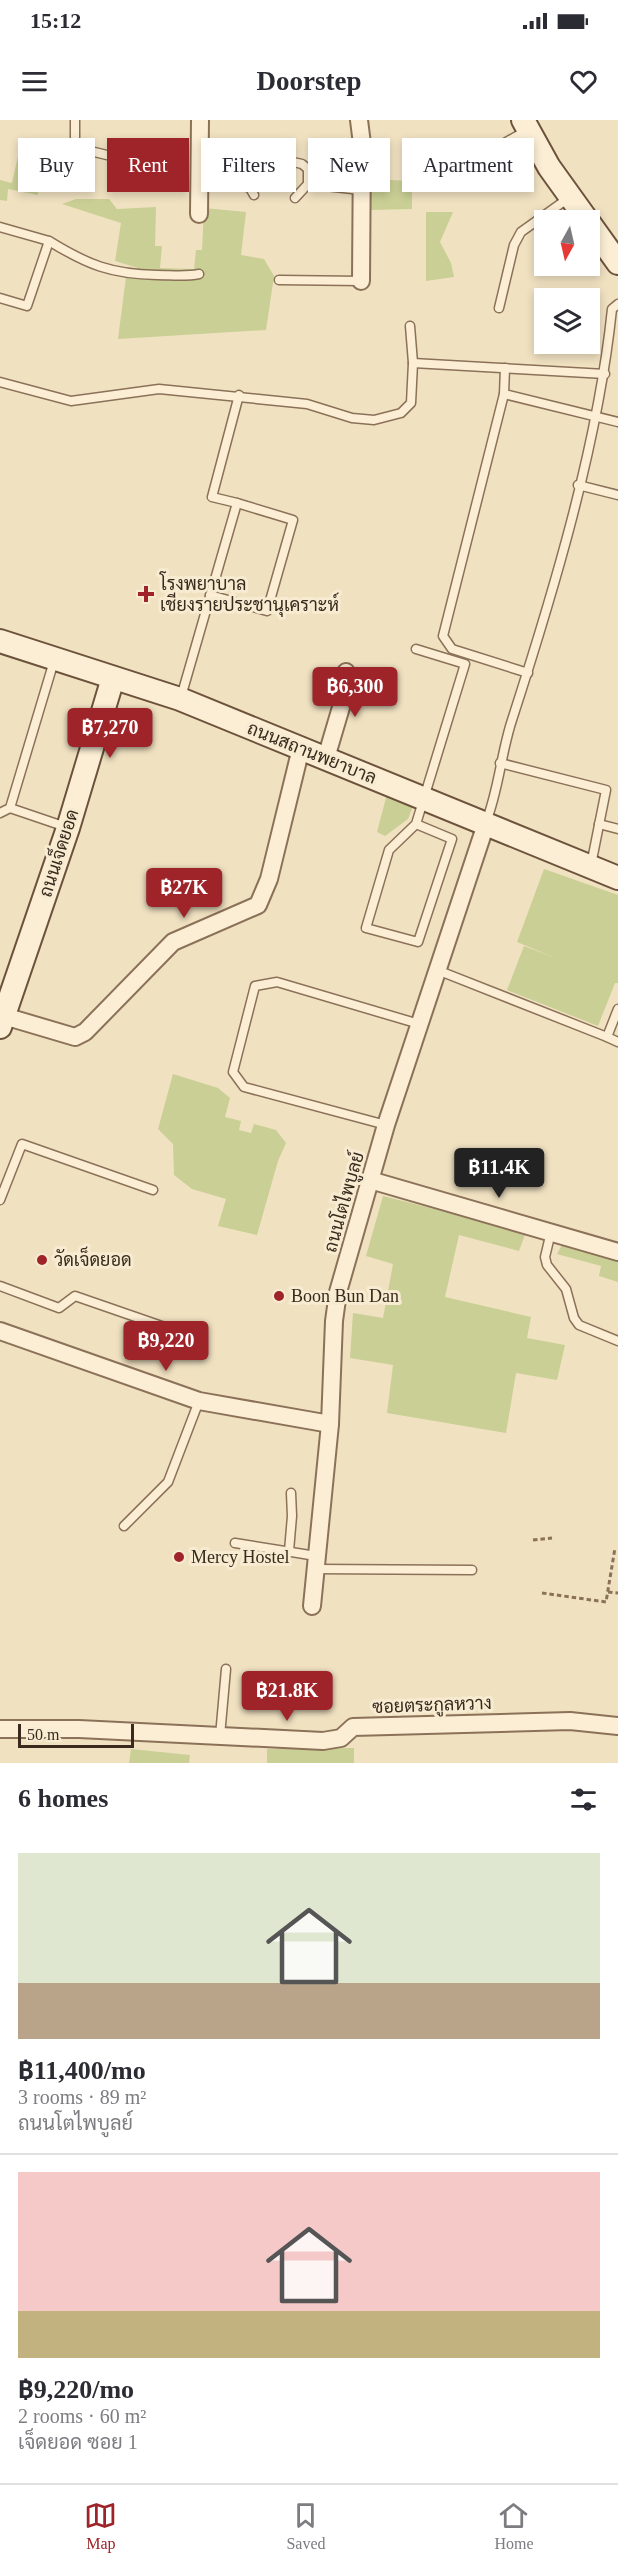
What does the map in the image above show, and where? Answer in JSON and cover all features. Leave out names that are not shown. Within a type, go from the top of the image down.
[{"type":"street","points":[[199,214],[200,120]]},
{"type":"street","points":[[359,120],[360,138]]},
{"type":"street","points":[[525,125],[580,210]]},
{"type":"street","points":[[361,192],[364,281]]},
{"type":"street","points":[[600,238],[618,263]]},
{"type":"street","name":"ถนนสถานพยาบาล","points":[[0,642],[52,667],[113,678],[180,699],[618,878]]},
{"type":"street","points":[[326,758],[347,687],[346,672]]},
{"type":"street","name":"ถนนเจ็ดยอด","points":[[2,1022],[68,828],[113,678]]},
{"type":"street","points":[[2,1022],[75,1037],[85,1032],[173,942],[258,905],[269,879],[301,748]]},
{"type":"street","name":"ถนนโตไพบูลย์","points":[[312,1606],[330,1424],[333,1321],[338,1292],[386,1125],[486,824]]},
{"type":"street","points":[[370,1180],[618,1252]]},
{"type":"street","points":[[0,1331],[198,1401],[330,1424]]},
{"type":"street","name":"ซอยตระกูลหวาง","points":[[0,1729],[79,1729],[323,1742],[341,1738],[353,1727],[570,1721],[618,1726]]},
{"type":"lane","points":[[75,120],[75,142],[78,148],[107,155]]},
{"type":"lane","points":[[505,138],[525,125]]},
{"type":"lane","points":[[199,176],[250,188],[254,195]]},
{"type":"lane","points":[[295,198],[308,184]]},
{"type":"lane","points":[[499,308],[514,245],[521,232],[570,196]]},
{"type":"lane","points":[[0,227],[49,241],[84,262],[109,271],[137,275],[199,274]]},
{"type":"lane","points":[[0,298],[27,306],[49,241]]},
{"type":"lane","points":[[279,280],[364,281]]},
{"type":"lane","points":[[486,824],[500,763],[528,673],[578,485],[605,374],[612,309],[618,304]]},
{"type":"lane","points":[[0,382],[71,401],[143,389],[239,395],[307,404],[352,418],[374,420],[401,413],[411,403],[413,363],[410,326]]},
{"type":"lane","points":[[413,363],[605,374]]},
{"type":"lane","points":[[505,369],[504,394],[443,636],[453,650],[528,673]]},
{"type":"lane","points":[[504,394],[618,422]]},
{"type":"lane","points":[[210,595],[267,610],[293,520],[212,497],[239,395]]},
{"type":"lane","points":[[578,485],[618,495]]},
{"type":"lane","points":[[180,699],[237,503]]},
{"type":"lane","points":[[416,648],[465,664],[416,824],[389,850],[366,928],[418,942],[452,839],[416,824]]},
{"type":"lane","points":[[10,808],[52,667]]},
{"type":"lane","points":[[500,763],[606,790],[590,867]]},
{"type":"lane","points":[[0,813],[10,808],[68,828]]},
{"type":"lane","points":[[599,824],[618,829]]},
{"type":"lane","points":[[437,970],[618,1042]]},
{"type":"lane","points":[[386,1125],[244,1087],[233,1072],[255,986],[277,982],[419,1024]]},
{"type":"lane","points":[[607,1037],[618,1009]]},
{"type":"lane","points":[[0,1200],[22,1144],[153,1190]]},
{"type":"lane","points":[[551,1232],[545,1257],[547,1264],[566,1289],[574,1318],[579,1325],[618,1341]]},
{"type":"lane","points":[[0,1287],[59,1308],[75,1296],[179,1332]]},
{"type":"lane","points":[[124,1526],[168,1482],[198,1401]]},
{"type":"lane","points":[[289,1551],[292,1516],[291,1492]]},
{"type":"lane","points":[[236,1543],[289,1551],[316,1562],[472,1570]]},
{"type":"lane","points":[[220,1736],[226,1669]]},
{"type":"path","points":[[533,1540],[552,1538]]},
{"type":"path","points":[[542,1593],[606,1602],[615,1548]]},
{"type":"path","points":[[608,1592],[618,1593]]},
{"type":"green space","points":[[18,156],[18,191],[8,189],[7,201],[0,200],[0,180],[12,183]]},
{"type":"green space","points":[[390,180],[402,181],[402,192],[412,192],[412,209],[370,210],[369,192],[390,192]]},
{"type":"green space","points":[[76,199],[109,199],[117,209],[156,207],[155,246],[162,246],[160,268],[194,269],[196,250],[202,250],[204,208],[246,212],[241,255],[264,259],[274,276],[266,330],[118,339],[126,277],[138,268],[115,261],[121,223],[62,204]]},
{"type":"green space","points":[[426,212],[453,212],[440,242],[451,263],[454,277],[426,281]]},
{"type":"green space","points":[[387,794],[413,806],[408,819],[385,836],[377,832]]},
{"type":"green space","points":[[544,869],[618,895],[618,983],[615,983],[598,1026],[507,990],[524,946],[553,957],[517,942]]},
{"type":"green space","points":[[173,1074],[218,1088],[230,1098],[225,1117],[241,1121],[239,1130],[251,1133],[254,1124],[276,1130],[286,1143],[278,1161],[257,1235],[218,1226],[226,1199],[192,1189],[174,1175],[173,1144],[158,1129]]},
{"type":"green space","points":[[383,1196],[526,1232],[519,1251],[459,1235],[445,1297],[531,1317],[527,1338],[565,1345],[557,1380],[516,1373],[506,1433],[387,1413],[393,1365],[350,1358],[353,1313],[383,1318],[393,1264],[366,1256]]},
{"type":"green space","points":[[564,1241],[618,1257],[618,1282],[599,1276],[601,1266],[557,1254]]},
{"type":"green space","points":[[354,1748],[354,1763],[267,1763],[267,1749]]},
{"type":"green space","points":[[131,1749],[190,1755],[189,1763],[129,1763]]},
{"type":"place","name":"โรงพยาบาล เชียงรายประชานุเคราะห์","points":[[146,594]]},
{"type":"place","name":"วัดเจ็ดยอด","points":[[42,1260]]},
{"type":"place","name":"Boon Bun Dan","points":[[279,1296]]},
{"type":"place","name":"Mercy Hostel","points":[[179,1557]]}]
